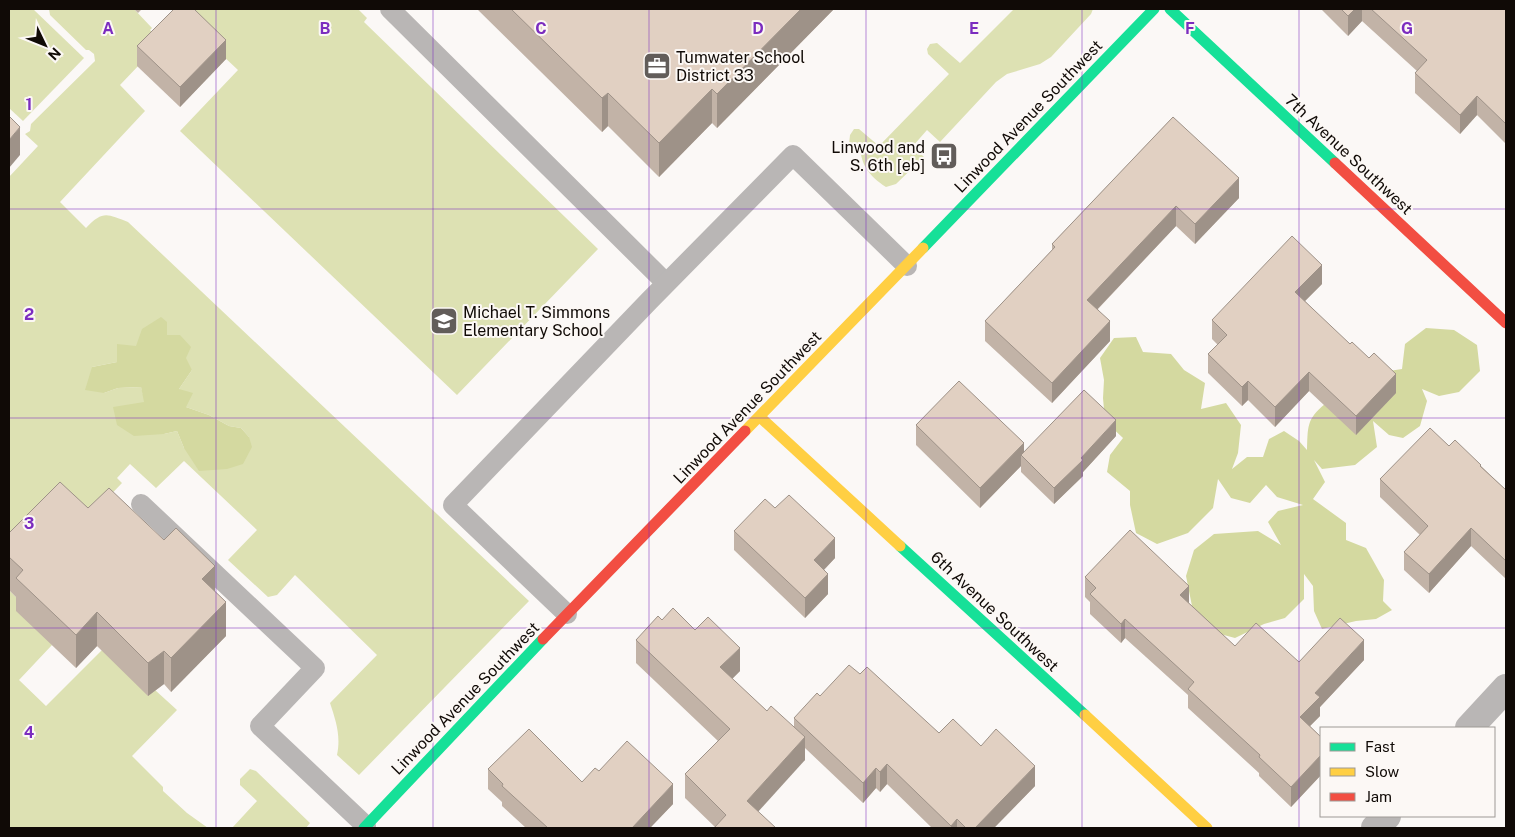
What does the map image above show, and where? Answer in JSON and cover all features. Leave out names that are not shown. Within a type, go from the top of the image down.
[{"type":"street","name":"Linwood Avenue Southwest","points":[[366,827],[567,614],[907,266],[1154,9]]},
{"type":"street","name":"7th Avenue Southwest","points":[[1170,9],[1506,323]]},
{"type":"street","name":"6th Avenue Southwest","points":[[760,417],[1207,828]]},
{"type":"street","points":[[1470,727],[1506,688]]},
{"type":"street","points":[[1375,828],[1386,817]]},
{"type":"lane","points":[[390,9],[666,283]]},
{"type":"lane","points":[[567,614],[453,506],[666,283],[793,155],[907,266]]},
{"type":"lane","points":[[141,504],[314,668],[260,726],[366,827]]},
{"type":"green space","points":[[9,9],[33,9],[84,58],[23,121],[9,108]]},
{"type":"green space","points":[[49,9],[134,9],[152,28],[150,30],[162,41],[120,85],[145,111],[60,202],[86,228],[97,218],[105,215],[128,222],[529,601],[359,775],[337,755],[338,735],[330,703],[377,655],[295,575],[277,595],[268,597],[228,560],[257,530],[184,461],[156,488],[130,464],[117,478],[122,483],[76,531],[9,567],[9,177],[38,146],[25,134],[30,131],[31,124],[95,61],[94,54],[86,50],[50,15]],"holes":[[[136,347],[192,370],[179,389],[186,407],[209,415],[229,426],[241,428],[249,437],[184,448],[177,431],[164,434],[145,402],[141,387],[118,388],[104,393],[92,367],[117,362]]]},
{"type":"green space","points":[[173,9],[358,9],[367,18],[364,22],[598,249],[457,395],[180,131],[238,70]]},
{"type":"green space","points":[[1014,9],[1093,9],[1091,14],[1051,57],[1040,64],[1007,74],[996,82],[940,142],[927,130],[913,146],[924,157],[896,184],[886,187],[880,183],[867,169],[860,151],[860,144],[849,144],[850,135],[854,129],[859,129],[879,146],[949,74],[928,54],[927,49],[930,44],[937,43],[960,63]]},
{"type":"green space","points":[[161,317],[167,322],[167,335],[180,335],[191,347],[186,358],[192,370],[179,389],[193,393],[186,407],[209,415],[229,426],[241,428],[249,437],[252,447],[243,464],[227,469],[199,471],[184,448],[177,431],[134,436],[117,425],[113,407],[144,402],[141,387],[118,388],[104,393],[85,390],[92,367],[117,362],[117,344],[136,346],[142,329]]},
{"type":"green space","points":[[1426,328],[1454,330],[1477,345],[1480,371],[1459,392],[1439,396],[1422,389],[1427,401],[1420,426],[1403,438],[1389,435],[1373,421],[1377,447],[1355,465],[1322,469],[1314,460],[1325,482],[1313,499],[1346,523],[1346,540],[1366,548],[1384,580],[1383,601],[1392,610],[1376,619],[1356,621],[1322,629],[1314,611],[1313,586],[1304,574],[1304,599],[1285,618],[1264,624],[1235,638],[1209,631],[1193,611],[1186,576],[1194,550],[1214,534],[1258,531],[1281,545],[1268,522],[1278,511],[1303,505],[1277,497],[1266,485],[1250,503],[1231,498],[1218,479],[1213,508],[1188,533],[1157,544],[1136,533],[1130,505],[1130,491],[1107,472],[1110,455],[1123,438],[1105,421],[1104,380],[1100,358],[1114,338],[1136,337],[1143,352],[1171,354],[1184,370],[1205,383],[1201,409],[1226,403],[1241,425],[1238,453],[1232,469],[1247,457],[1263,457],[1269,439],[1284,431],[1299,441],[1307,450],[1309,424],[1314,414],[1325,404],[1389,371],[1402,369],[1405,344]]},
{"type":"green space","points":[[9,590],[23,604],[52,645],[19,680],[46,706],[102,650],[155,690],[177,710],[132,756],[163,787],[163,791],[187,813],[208,828],[9,828]]},
{"type":"green space","points":[[250,769],[256,771],[310,823],[306,828],[232,828],[257,801],[240,785],[240,779]]},
{"type":"building","points":[[174,9],[194,9],[226,40],[180,87],[137,46]]},
{"type":"building","name":"Tumwater School District 33","points":[[511,9],[801,9],[717,94],[712,89],[659,143],[608,93],[602,98]]},
{"type":"building","points":[[1341,9],[1355,9],[1348,16]]},
{"type":"building","points":[[1371,9],[1506,9],[1506,124],[1477,96],[1460,115],[1415,73],[1427,60]]},
{"type":"building","points":[[9,116],[20,127],[9,140]]},
{"type":"building","points":[[1173,117],[1239,178],[1195,224],[1176,206],[1087,300],[1110,321],[1052,383],[985,321],[1055,247],[1052,244]]},
{"type":"building","points":[[1292,236],[1322,265],[1295,292],[1350,344],[1352,342],[1369,358],[1374,353],[1396,374],[1356,416],[1309,372],[1275,407],[1248,381],[1242,387],[1208,354],[1227,335],[1212,320]]},
{"type":"building","points":[[959,381],[1024,443],[980,488],[916,425]]},
{"type":"building","points":[[1084,390],[1116,420],[1081,458],[1083,460],[1054,488],[1021,455]]},
{"type":"building","points":[[1430,428],[1449,446],[1455,440],[1506,490],[1506,561],[1471,528],[1429,574],[1404,552],[1428,526],[1380,479]]},
{"type":"building","points":[[60,482],[88,508],[109,488],[164,540],[176,528],[215,566],[202,579],[226,602],[171,658],[164,651],[148,663],[97,612],[76,635],[16,578],[23,570],[9,557],[9,533]]},
{"type":"building","points":[[789,495],[835,538],[814,560],[828,574],[805,598],[734,531],[765,499],[775,508]]},
{"type":"building","points":[[1130,530],[1189,586],[1180,595],[1235,646],[1256,623],[1299,662],[1340,618],[1364,640],[1315,693],[1320,697],[1300,717],[1320,736],[1320,756],[1291,787],[1259,757],[1260,755],[1188,689],[1194,682],[1125,619],[1121,624],[1090,594],[1096,588],[1085,577]]},
{"type":"building","points":[[673,608],[695,630],[708,617],[740,648],[720,667],[767,711],[771,706],[805,737],[747,801],[776,828],[714,828],[726,815],[685,774],[730,729],[636,640],[658,616],[662,620]]},
{"type":"building","points":[[849,665],[860,674],[867,667],[939,733],[953,719],[981,746],[996,729],[1035,766],[975,828],[966,828],[957,819],[951,826],[887,764],[880,772],[876,768],[863,783],[794,718],[817,693],[820,696]]},
{"type":"building","points":[[529,729],[582,782],[595,768],[599,771],[627,741],[673,784],[632,828],[548,828],[502,786],[503,784],[488,769]]},
{"type":"traffic: fast","points":[[923,248],[1154,9]]},
{"type":"traffic: fast","points":[[1170,9],[1335,163]]},
{"type":"traffic: fast","points":[[900,546],[1085,715]]},
{"type":"traffic: fast","points":[[364,828],[543,639]]},
{"type":"traffic: slow","points":[[745,431],[923,248]]},
{"type":"traffic: slow","points":[[760,417],[900,546]]},
{"type":"traffic: slow","points":[[1085,715],[1207,828]]},
{"type":"traffic: jam","points":[[1335,163],[1506,323]]},
{"type":"traffic: jam","points":[[543,639],[745,431]]},
{"type":"place","name":"Tumwater School District 33","points":[[657,66]]},
{"type":"place","name":"Linwood and S. 6th [eb]","points":[[944,156]]},
{"type":"place","name":"Michael T. Simmons Elementary School","points":[[444,321]]}]
